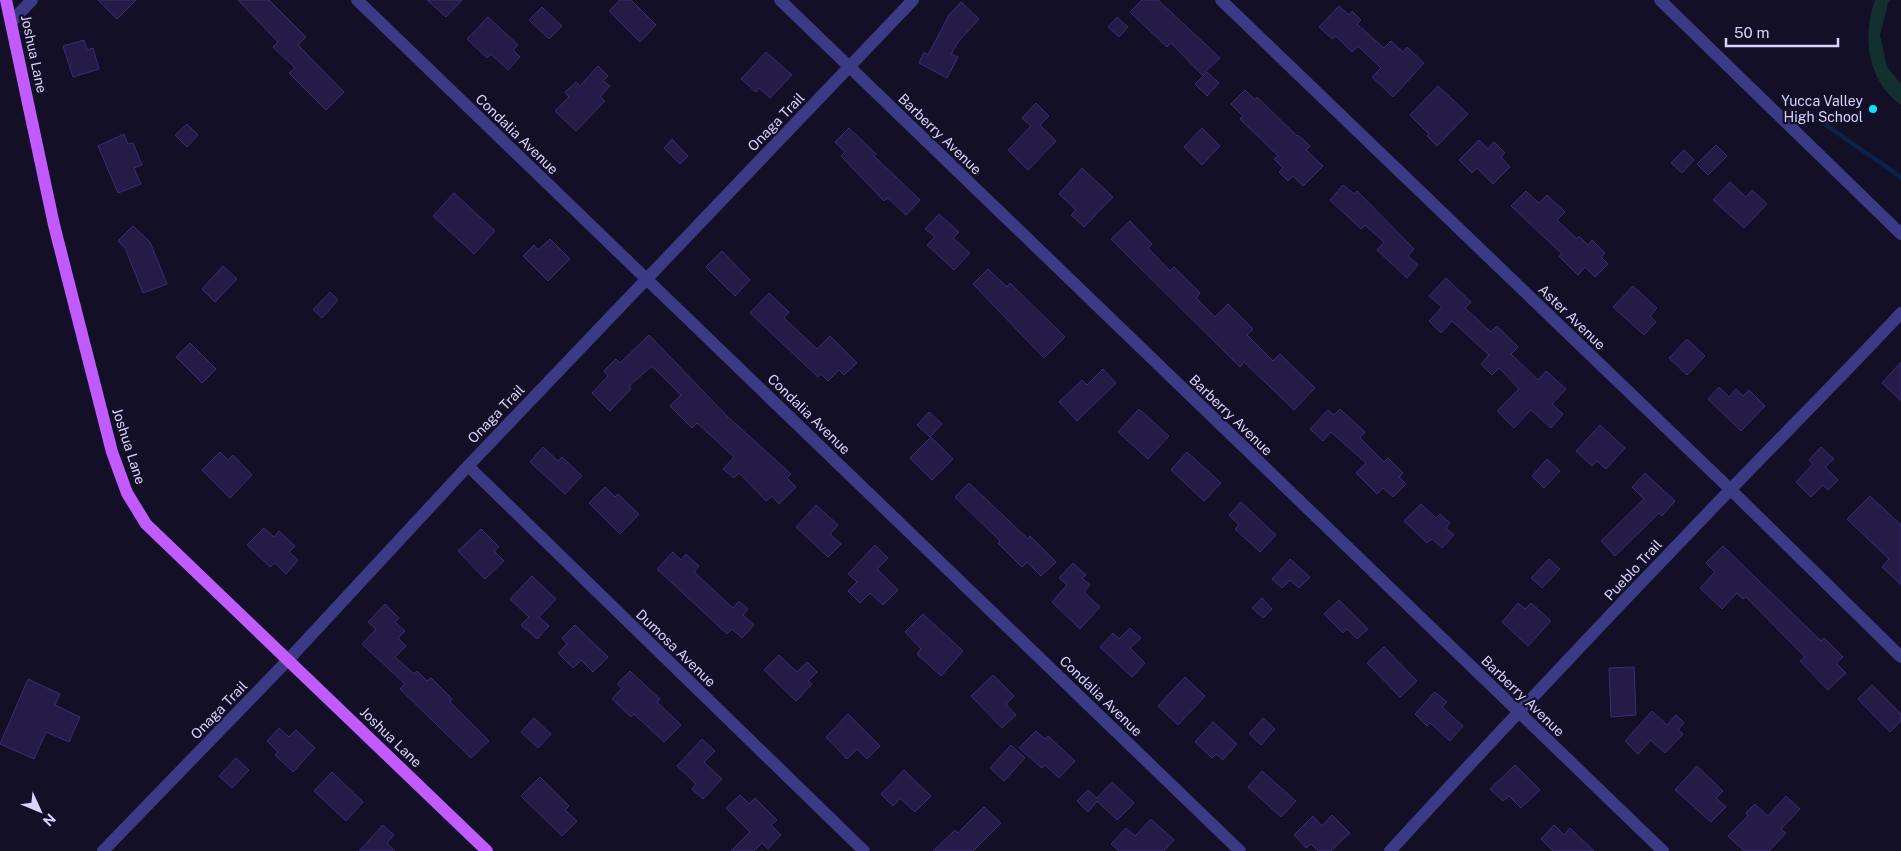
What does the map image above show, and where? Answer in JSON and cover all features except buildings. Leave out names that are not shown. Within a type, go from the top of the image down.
[{"type":"main road","name":"Joshua Lane","points":[[6,0],[54,225],[112,452],[127,493],[146,524],[487,851]]},
{"type":"street","points":[[12,21],[32,0]]},
{"type":"street","name":"Condalia Avenue","points":[[356,0],[1240,851]]},
{"type":"street","name":"Barberry Avenue","points":[[780,0],[1663,851]]},
{"type":"street","name":"Onaga Trail","points":[[104,850],[288,660],[468,466],[913,0]]},
{"type":"street","name":"Aster Avenue","points":[[1220,0],[1730,489],[1901,657]]},
{"type":"street","points":[[1660,0],[1901,234]]},
{"type":"street","name":"Pueblo Trail","points":[[1390,851],[1518,712],[1730,489],[1835,384],[1901,313]]},
{"type":"street","name":"Dumosa Avenue","points":[[468,466],[864,851]]},
{"type":"green space","points":[[1875,0],[1891,0],[1888,3],[1880,35],[1887,67],[1901,84],[1901,105],[1881,84],[1874,71],[1870,57],[1869,28]]},
{"type":"waterway","points":[[1810,114],[1901,177]]},
{"type":"place","name":"Yucca Valley High School","points":[[1873,109]]}]
